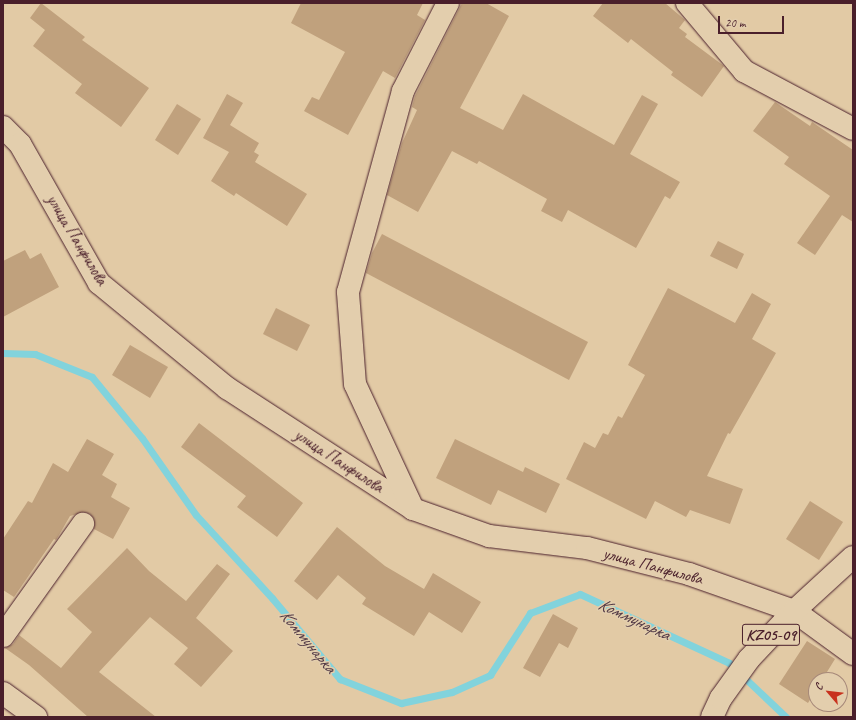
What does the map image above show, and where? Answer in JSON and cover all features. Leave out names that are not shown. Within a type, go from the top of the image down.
[{"type":"street","points":[[413,509],[354,384],[348,292],[403,91],[448,3]]},
{"type":"street","points":[[686,3],[744,71],[853,129]]},
{"type":"street","name":"улица Панфилова","points":[[3,127],[20,144],[99,283],[227,388],[413,509],[489,536],[587,548],[689,574],[794,611],[853,654]]},
{"type":"street","points":[[3,636],[83,524]]},
{"type":"street","name":"KZ05-09","points":[[712,717],[721,698],[749,659],[794,611],[853,557]]},
{"type":"street","points":[[3,693],[36,717]]},
{"type":"building","points":[[41,3],[85,37],[82,40],[149,88],[121,127],[75,93],[82,84],[33,46],[45,30],[30,18]]},
{"type":"building","points":[[301,3],[423,3],[417,15],[425,20],[395,78],[383,71],[348,135],[304,111],[312,97],[319,100],[345,52],[291,23]]},
{"type":"building","points":[[462,3],[486,3],[509,16],[460,108],[503,130],[523,94],[614,145],[642,95],[658,104],[630,154],[680,182],[670,199],[665,196],[636,248],[568,210],[562,222],[541,211],[547,199],[479,161],[477,164],[452,151],[418,212],[387,195],[402,143],[417,110],[412,107],[415,96]]},
{"type":"building","points":[[603,3],[665,3],[685,20],[679,28],[687,34],[685,37],[724,66],[702,97],[671,75],[673,72],[631,39],[628,43],[593,16]]},
{"type":"building","points":[[227,94],[243,103],[230,125],[259,143],[254,152],[259,155],[255,162],[307,194],[287,226],[236,193],[234,196],[211,181],[229,152],[203,138]]},
{"type":"building","points":[[775,102],[810,126],[812,122],[853,150],[853,222],[842,215],[815,255],[797,243],[830,196],[784,164],[789,157],[753,131]]},
{"type":"building","points":[[177,104],[201,119],[178,155],[155,140]]},
{"type":"building","points":[[382,234],[588,342],[569,380],[366,273],[372,253]]},
{"type":"building","points":[[718,241],[744,254],[737,269],[710,256]]},
{"type":"building","points":[[25,250],[30,259],[41,253],[59,287],[3,317],[3,261]]},
{"type":"building","points":[[668,288],[735,323],[752,293],[771,304],[752,339],[776,353],[730,434],[728,433],[707,476],[743,489],[730,524],[690,510],[686,517],[655,501],[646,519],[566,479],[584,442],[595,448],[603,433],[608,435],[618,416],[622,418],[645,375],[628,365]]},
{"type":"building","points":[[276,308],[310,325],[297,351],[263,334]]},
{"type":"building","points":[[130,345],[168,367],[150,398],[112,375]]},
{"type":"building","points":[[199,423],[303,503],[277,537],[237,507],[246,496],[181,447]]},
{"type":"building","points":[[87,439],[114,454],[102,475],[117,484],[111,497],[130,508],[113,539],[94,529],[94,519],[90,514],[84,512],[70,516],[56,540],[54,539],[14,597],[3,590],[3,539],[28,501],[32,503],[53,463],[68,472]]},
{"type":"building","points":[[455,439],[523,472],[525,467],[560,484],[546,513],[498,490],[491,505],[436,478]]},
{"type":"building","points":[[810,501],[843,522],[819,560],[786,539]]},
{"type":"building","points":[[337,527],[385,566],[424,589],[433,573],[481,602],[462,633],[429,612],[414,636],[362,604],[366,598],[338,575],[317,600],[294,581]]},
{"type":"building","points":[[127,548],[149,571],[186,601],[217,564],[230,574],[196,618],[233,651],[201,687],[174,664],[188,648],[150,617],[99,672],[156,717],[88,717],[29,665],[5,648],[13,644],[19,635],[61,668],[92,632],[67,609]]},
{"type":"building","points":[[553,614],[578,628],[568,648],[559,643],[540,677],[523,668]]},
{"type":"building","points":[[807,641],[835,659],[827,672],[808,672],[808,703],[779,684]]},
{"type":"waterway","name":"Коммунарка","points":[[3,353],[35,354],[92,377],[142,438],[196,515],[272,598],[340,679],[401,703],[452,692],[490,675],[530,613],[580,594],[729,663],[786,717]]}]
